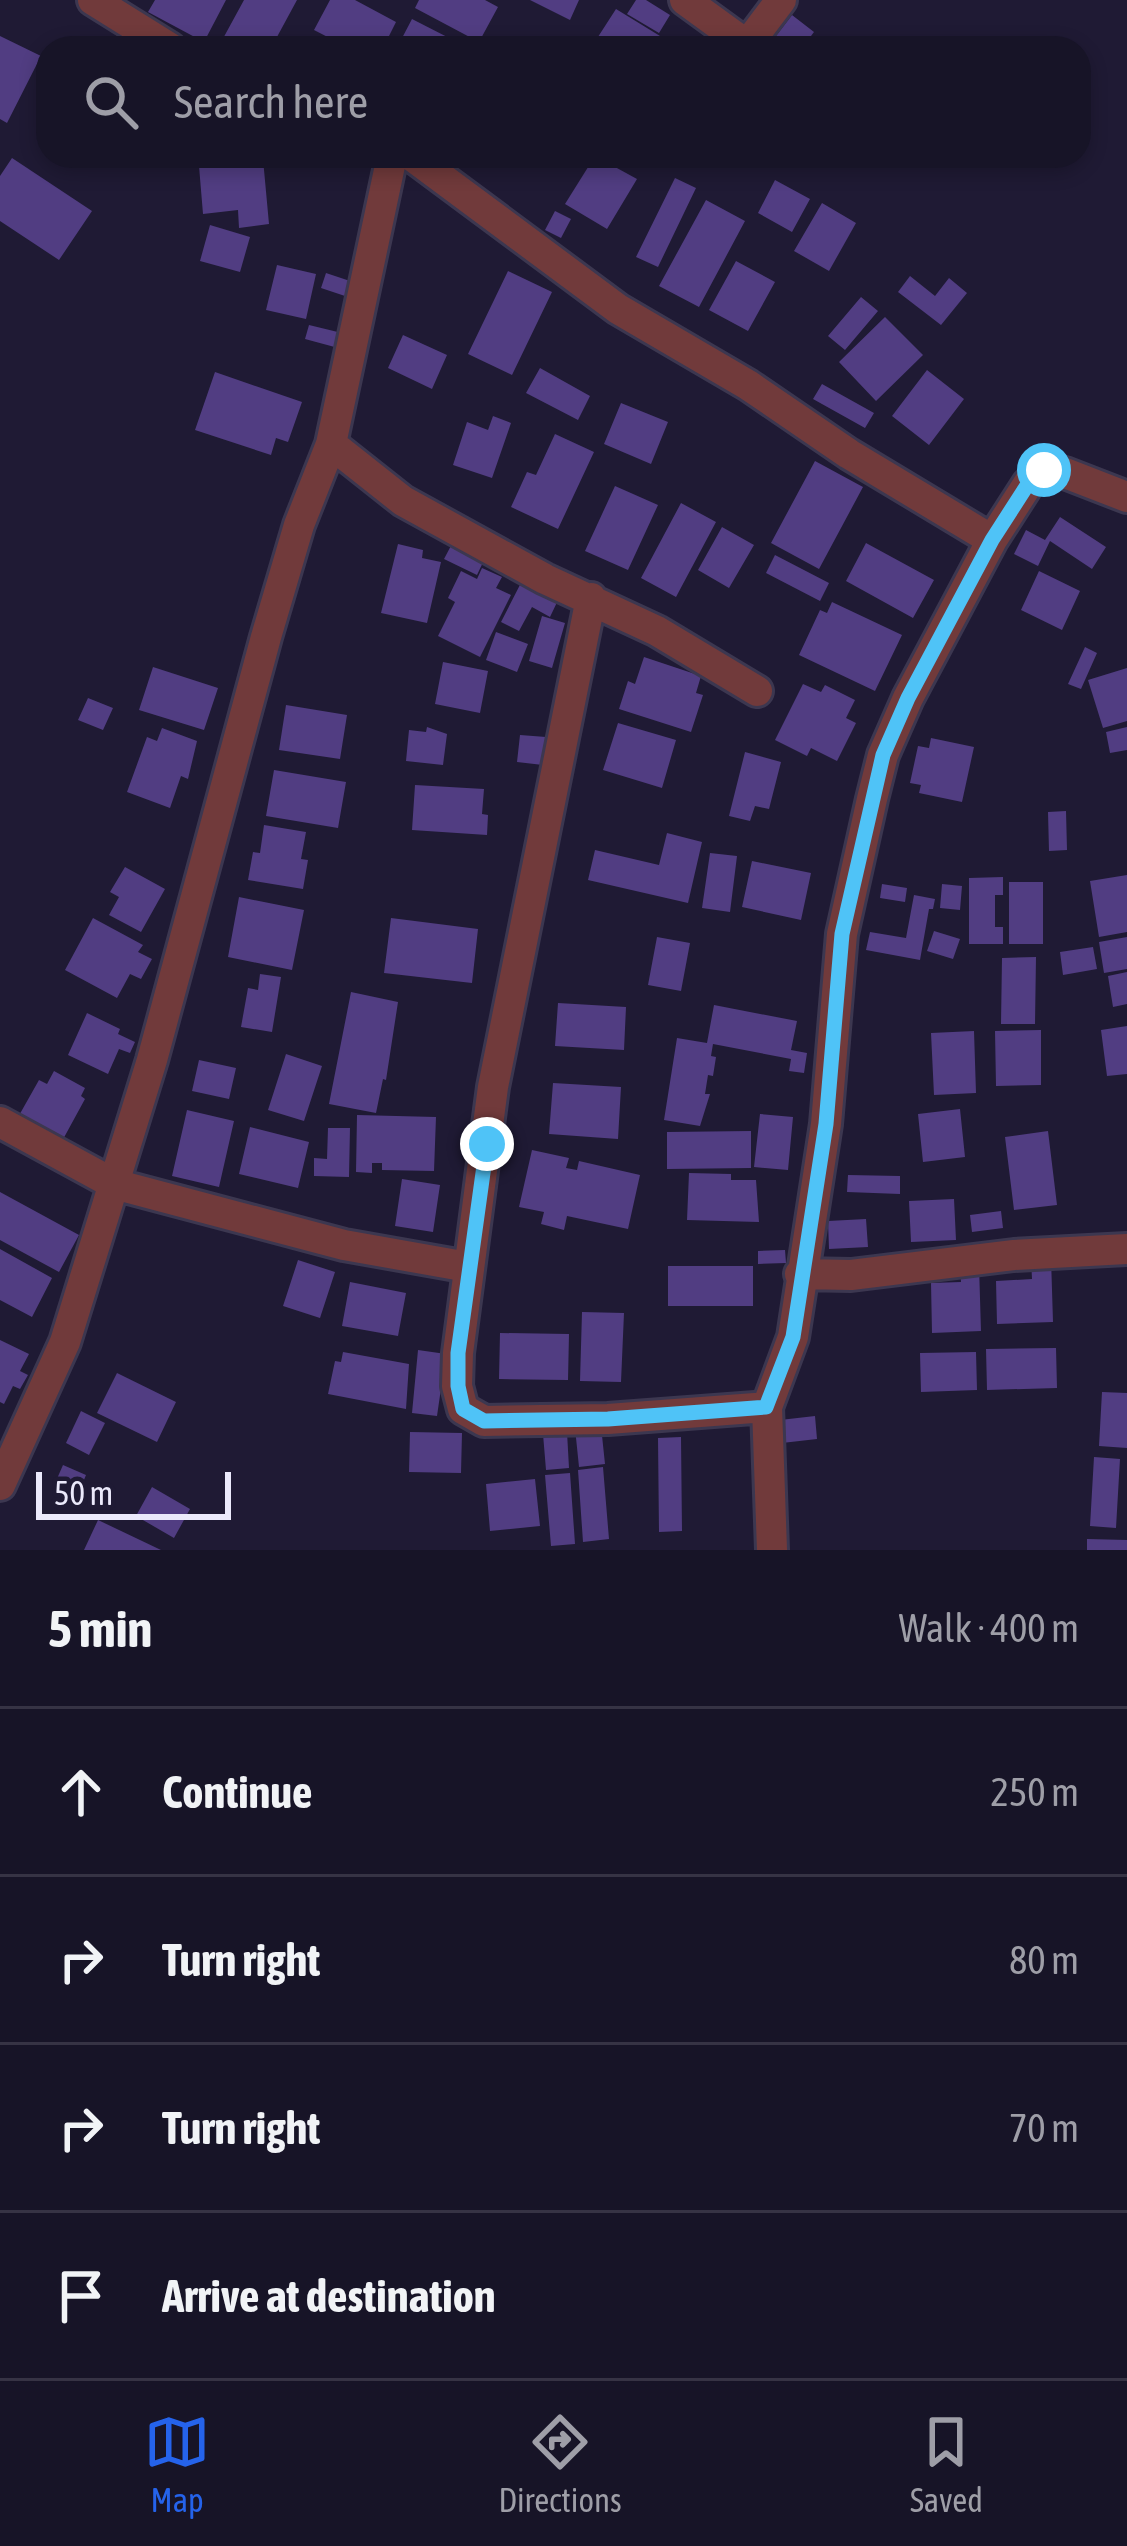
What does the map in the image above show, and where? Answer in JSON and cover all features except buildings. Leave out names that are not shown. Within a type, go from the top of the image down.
[{"type":"street","points":[[93,0],[151,36]]},
{"type":"street","points":[[685,0],[735,36]]},
{"type":"street","points":[[756,36],[781,0]]},
{"type":"street","points":[[0,1485],[64,1342],[152,1060],[279,592],[331,444],[389,168]]},
{"type":"street","points":[[428,168],[618,309],[748,385],[849,454],[992,540]]},
{"type":"street","points":[[331,444],[403,501],[545,579],[657,631],[758,691]]},
{"type":"street","points":[[772,1550],[766,1407],[793,1337],[826,1124],[842,934],[883,755],[992,540],[1028,484],[1044,470],[1065,473],[1127,497]]},
{"type":"street","points":[[591,598],[494,1087],[468,1267],[458,1386],[463,1409],[484,1421],[608,1419],[766,1407]]},
{"type":"street","points":[[0,1122],[114,1184],[344,1245],[468,1267]]},
{"type":"street","points":[[800,1274],[850,1275],[1014,1255],[1127,1250]]},
{"type":"route","points":[[487,1144],[458,1353],[463,1409],[484,1421],[608,1419],[766,1407],[793,1337],[826,1124],[842,934],[883,755],[992,540],[1028,484],[1044,470]]}]
